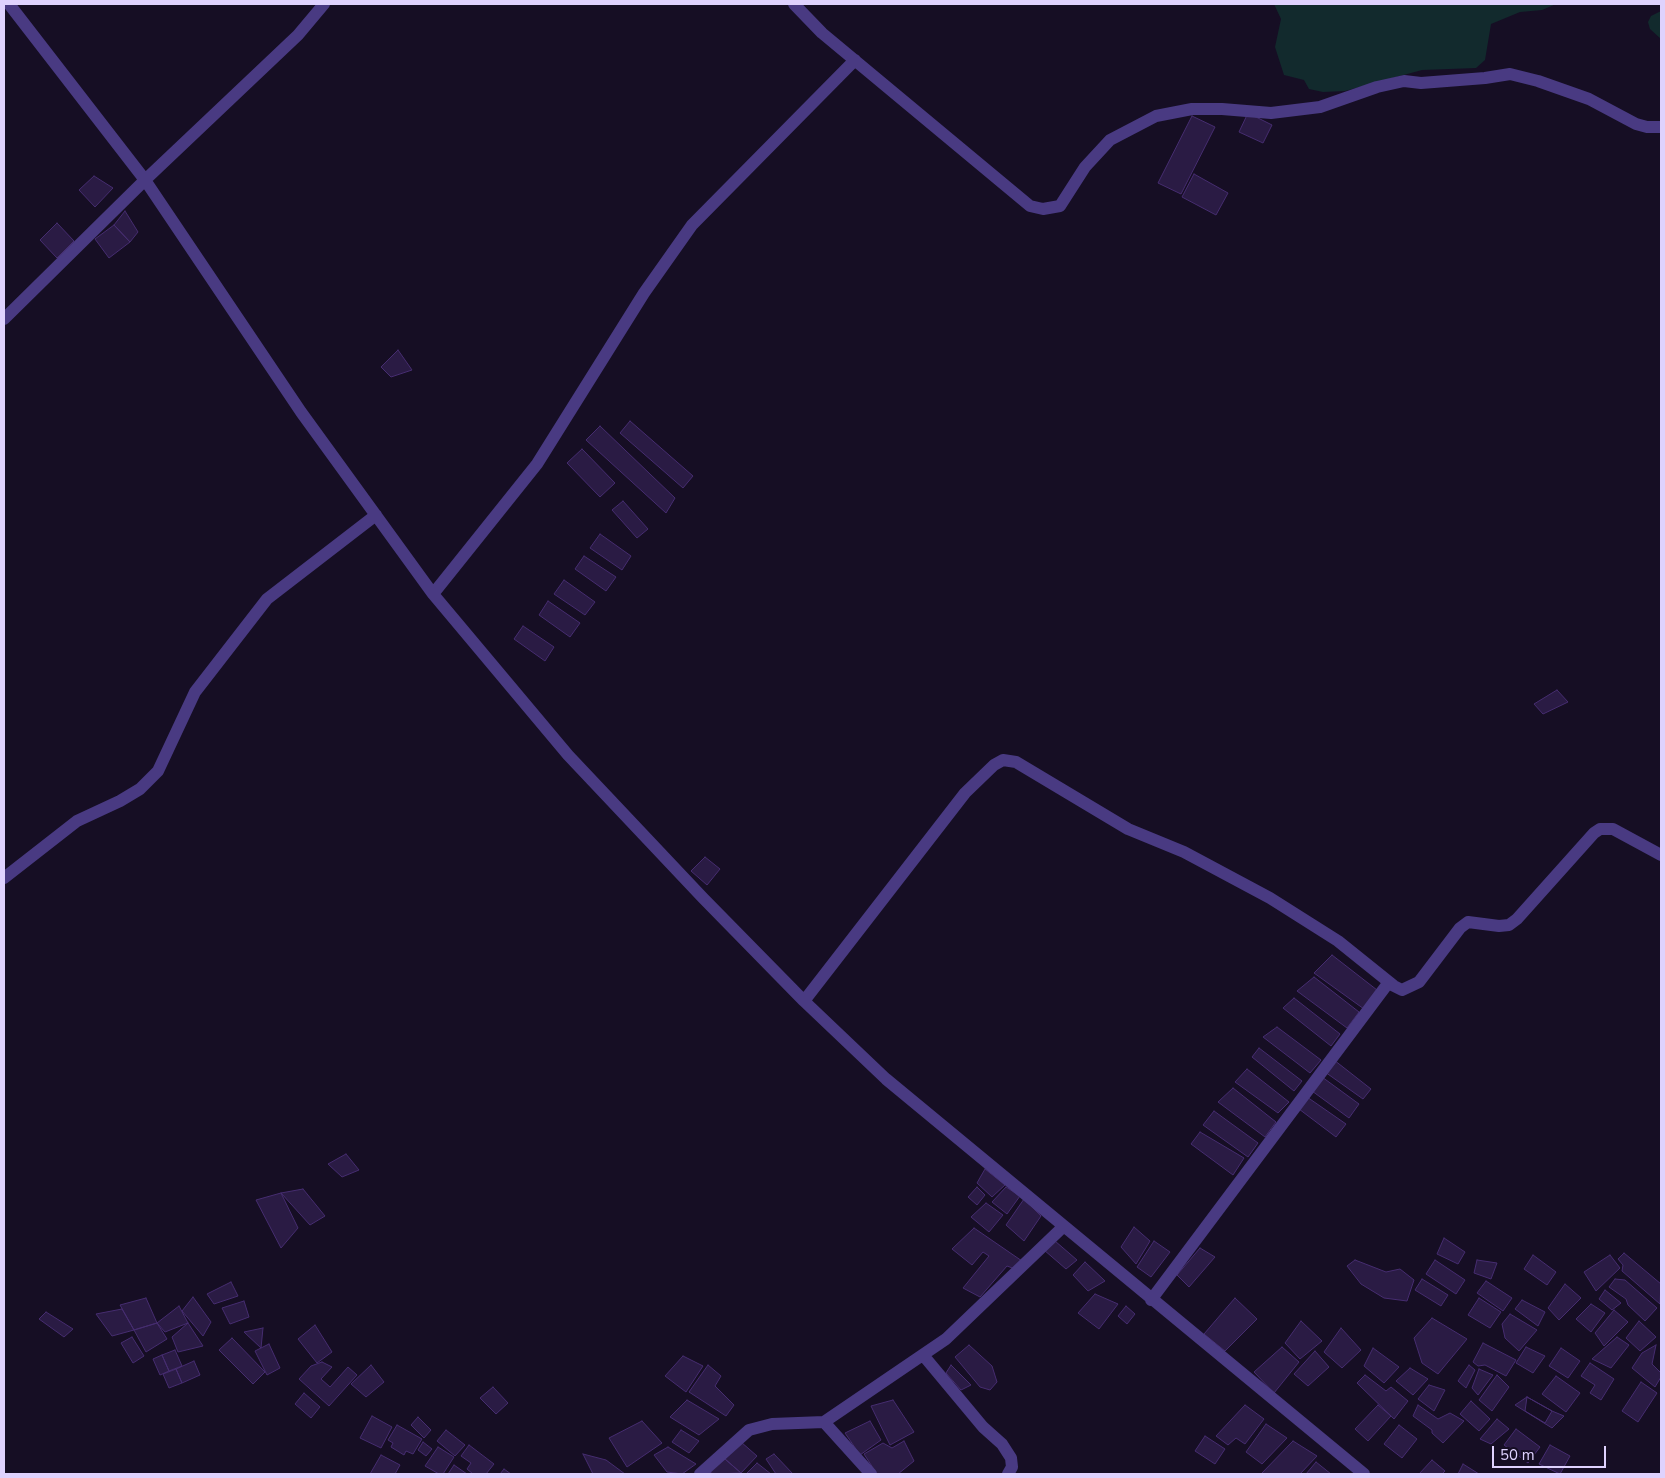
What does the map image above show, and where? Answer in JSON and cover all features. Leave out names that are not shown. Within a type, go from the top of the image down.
[{"type":"street","points":[[9,4],[145,180],[301,412],[433,594],[568,755],[703,898],[804,1001],[886,1078],[1151,1300],[1364,1474]]},
{"type":"street","points":[[4,319],[145,180],[298,35],[324,4]]},
{"type":"street","points":[[794,4],[822,33],[1030,206],[1043,209],[1060,206],[1085,167],[1110,140],[1156,116],[1192,109],[1222,109],[1271,113],[1320,107],[1377,87],[1404,81],[1421,83],[1510,74],[1589,99],[1636,124],[1647,127],[1661,127]]},
{"type":"street","points":[[433,594],[537,464],[644,293],[692,225],[855,60]]},
{"type":"street","points":[[4,878],[77,821],[120,801],[140,789],[158,771],[195,692],[267,599],[376,515]]},
{"type":"street","points":[[804,1001],[965,793],[994,765],[1004,760],[1016,762],[1128,828],[1184,852],[1270,898],[1338,941],[1389,982],[1402,990],[1419,982],[1460,928],[1468,922],[1499,926],[1509,925],[1523,913],[1594,832],[1600,829],[1614,829],[1661,855]]},
{"type":"street","points":[[1151,1300],[1389,982]]},
{"type":"street","points":[[700,1474],[749,1430],[772,1424],[824,1422],[923,1355],[946,1339],[1064,1226]]},
{"type":"street","points":[[923,1355],[983,1427],[1002,1444],[1011,1458],[1012,1467],[1008,1474]]},
{"type":"street","points":[[824,1422],[871,1474]]},
{"type":"green space","points":[[1274,4],[1556,4],[1542,10],[1520,12],[1491,24],[1485,60],[1476,68],[1422,70],[1345,91],[1323,92],[1309,89],[1304,80],[1284,75],[1275,47],[1281,19]]},
{"type":"green space","points":[[1661,11],[1661,39],[1650,29],[1648,22],[1651,16]]},
{"type":"building","points":[[1248,113],[1272,125],[1263,143],[1239,132]]},
{"type":"building","points":[[1192,116],[1215,127],[1181,194],[1158,183]]},
{"type":"building","points":[[1194,174],[1228,193],[1216,215],[1182,197]]},
{"type":"building","points":[[94,176],[113,188],[95,207],[79,190]]},
{"type":"building","points":[[125,211],[138,232],[130,242],[114,225]]},
{"type":"building","points":[[57,223],[74,241],[57,258],[40,240]]},
{"type":"building","points":[[114,225],[130,242],[109,258],[95,239]]},
{"type":"building","points":[[398,350],[412,370],[391,377],[381,367]]},
{"type":"building","points":[[630,421],[693,476],[683,488],[620,433]]},
{"type":"building","points":[[600,426],[675,498],[666,513],[586,440]]},
{"type":"building","points":[[582,449],[615,483],[600,497],[567,463]]},
{"type":"building","points":[[623,501],[648,529],[637,538],[612,510]]},
{"type":"building","points":[[600,534],[631,556],[622,570],[590,548]]},
{"type":"building","points":[[584,556],[616,577],[606,591],[575,569]]},
{"type":"building","points":[[564,580],[595,602],[585,615],[554,594]]},
{"type":"building","points":[[548,601],[580,623],[570,637],[539,615]]},
{"type":"building","points":[[523,626],[554,647],[545,661],[514,639]]},
{"type":"building","points":[[1557,690],[1568,702],[1543,714],[1534,704]]},
{"type":"building","points":[[705,857],[720,869],[707,885],[691,871]]},
{"type":"building","points":[[1332,955],[1377,990],[1364,1009],[1314,973]]},
{"type":"building","points":[[1314,977],[1359,1012],[1347,1028],[1297,991]]},
{"type":"building","points":[[1294,998],[1340,1034],[1331,1046],[1283,1008]]},
{"type":"building","points":[[1277,1027],[1321,1060],[1310,1073],[1263,1037]]},
{"type":"building","points":[[1259,1048],[1302,1081],[1294,1091],[1252,1057]]},
{"type":"building","points":[[1334,1060],[1371,1089],[1363,1099],[1325,1072]]},
{"type":"building","points":[[1247,1069],[1289,1102],[1278,1113],[1235,1082]]},
{"type":"building","points":[[1322,1077],[1359,1104],[1349,1118],[1312,1091]]},
{"type":"building","points":[[1233,1088],[1276,1122],[1265,1137],[1218,1102]]},
{"type":"building","points":[[1307,1097],[1346,1124],[1336,1137],[1299,1109]]},
{"type":"building","points":[[1214,1111],[1258,1143],[1248,1157],[1203,1125]]},
{"type":"building","points":[[1200,1132],[1244,1158],[1233,1175],[1191,1144]]},
{"type":"building","points":[[346,1154],[359,1170],[342,1177],[328,1164]]},
{"type":"building","points":[[985,1169],[1005,1185],[992,1197],[977,1183]]},
{"type":"building","points":[[977,1187],[985,1195],[977,1205],[968,1197]]},
{"type":"building","points":[[1006,1187],[1020,1196],[1007,1214],[992,1202]]},
{"type":"building","points":[[303,1189],[325,1216],[310,1225],[281,1193]]},
{"type":"building","points":[[281,1193],[298,1228],[281,1248],[256,1200]]},
{"type":"building","points":[[1024,1199],[1041,1216],[1024,1241],[1006,1225]]},
{"type":"building","points":[[986,1203],[1003,1215],[989,1232],[971,1217]]},
{"type":"building","points":[[1134,1227],[1150,1241],[1136,1264],[1121,1247]]},
{"type":"building","points":[[974,1228],[1022,1261],[1015,1269],[1007,1266],[980,1297],[963,1288],[989,1256],[983,1252],[972,1265],[952,1249]]},
{"type":"building","points":[[1444,1238],[1465,1252],[1458,1264],[1437,1254]]},
{"type":"building","points":[[1055,1241],[1077,1260],[1066,1269],[1044,1250]]},
{"type":"building","points":[[1154,1241],[1170,1252],[1151,1277],[1137,1267]]},
{"type":"building","points":[[1200,1248],[1215,1257],[1189,1287],[1177,1275]]},
{"type":"building","points":[[1624,1253],[1661,1284],[1660,1304],[1622,1271],[1623,1265],[1618,1259]]},
{"type":"building","points":[[1533,1255],[1556,1272],[1547,1285],[1524,1269]]},
{"type":"building","points":[[1610,1255],[1620,1268],[1596,1291],[1584,1272]]},
{"type":"building","points":[[1355,1260],[1386,1272],[1400,1269],[1414,1280],[1407,1301],[1384,1298],[1361,1284],[1347,1266]]},
{"type":"building","points":[[1435,1260],[1465,1280],[1456,1294],[1426,1274]]},
{"type":"building","points":[[1477,1260],[1497,1263],[1491,1279],[1474,1273]]},
{"type":"building","points":[[1085,1262],[1105,1281],[1088,1291],[1073,1275]]},
{"type":"building","points":[[1422,1279],[1448,1295],[1441,1306],[1415,1290]]},
{"type":"building","points":[[1615,1279],[1625,1280],[1657,1308],[1645,1321],[1628,1305],[1626,1299],[1609,1287]]},
{"type":"building","points":[[1486,1281],[1512,1298],[1503,1311],[1477,1293]]},
{"type":"building","points":[[231,1282],[238,1296],[214,1304],[207,1294]]},
{"type":"building","points":[[1565,1284],[1581,1298],[1559,1320],[1548,1308]]},
{"type":"building","points":[[1605,1290],[1621,1303],[1612,1310],[1599,1299]]},
{"type":"building","points":[[1095,1294],[1118,1304],[1099,1329],[1078,1313]]},
{"type":"building","points":[[193,1297],[211,1322],[203,1336],[182,1311]]},
{"type":"building","points":[[146,1298],[157,1323],[134,1330],[120,1305]]},
{"type":"building","points":[[1235,1298],[1257,1319],[1225,1351],[1204,1334]]},
{"type":"building","points":[[1479,1298],[1501,1312],[1490,1328],[1468,1315]]},
{"type":"building","points":[[1522,1300],[1545,1312],[1538,1326],[1515,1309]]},
{"type":"building","points":[[244,1301],[249,1317],[230,1324],[222,1308]]},
{"type":"building","points":[[1591,1304],[1605,1313],[1591,1332],[1576,1319]]},
{"type":"building","points":[[179,1306],[188,1323],[165,1332],[157,1323]]},
{"type":"building","points":[[1126,1306],[1135,1314],[1127,1324],[1118,1316]]},
{"type":"building","points":[[122,1309],[134,1330],[112,1336],[96,1314]]},
{"type":"building","points":[[1614,1310],[1628,1322],[1604,1346],[1595,1333]]},
{"type":"building","points":[[46,1312],[73,1329],[64,1337],[39,1319]]},
{"type":"building","points":[[1510,1314],[1537,1330],[1519,1351],[1505,1338],[1502,1324]]},
{"type":"building","points":[[1432,1318],[1467,1339],[1438,1374],[1422,1363],[1414,1338]]},
{"type":"building","points":[[1301,1321],[1322,1341],[1300,1359],[1285,1343]]},
{"type":"building","points":[[1639,1321],[1656,1337],[1640,1351],[1626,1338]]},
{"type":"building","points":[[157,1323],[167,1339],[146,1352],[134,1330]]},
{"type":"building","points":[[188,1323],[203,1346],[178,1352],[172,1337]]},
{"type":"building","points":[[315,1325],[332,1352],[317,1363],[298,1339]]},
{"type":"building","points":[[263,1328],[261,1348],[244,1332]]},
{"type":"building","points":[[1341,1328],[1361,1350],[1342,1368],[1324,1352]]},
{"type":"building","points":[[132,1337],[144,1356],[133,1363],[121,1343]]},
{"type":"building","points":[[1617,1337],[1629,1345],[1611,1368],[1592,1359]]},
{"type":"building","points":[[232,1338],[265,1372],[253,1384],[219,1350]]},
{"type":"building","points":[[1483,1343],[1516,1360],[1506,1376],[1485,1365],[1478,1366],[1473,1362]]},
{"type":"building","points":[[269,1344],[280,1368],[267,1375],[255,1351]]},
{"type":"building","points":[[969,1345],[992,1366],[997,1382],[990,1390],[980,1387],[955,1357]]},
{"type":"building","points":[[1656,1345],[1652,1364],[1661,1373],[1661,1377],[1655,1387],[1632,1368],[1642,1353]]},
{"type":"building","points":[[1282,1347],[1299,1362],[1274,1393],[1254,1372]]},
{"type":"building","points":[[1526,1347],[1545,1356],[1533,1373],[1516,1363]]},
{"type":"building","points":[[1373,1348],[1399,1367],[1384,1383],[1364,1366]]},
{"type":"building","points":[[1561,1348],[1580,1361],[1568,1378],[1549,1366]]},
{"type":"building","points":[[175,1350],[182,1366],[169,1371],[162,1355]]},
{"type":"building","points":[[1315,1351],[1329,1367],[1308,1386],[1294,1374]]},
{"type":"building","points":[[162,1355],[169,1371],[160,1375],[153,1359]]},
{"type":"building","points":[[683,1356],[703,1366],[686,1392],[665,1376]]},
{"type":"building","points":[[194,1361],[200,1375],[182,1383],[176,1369]]},
{"type":"building","points":[[322,1362],[332,1367],[321,1379],[330,1387],[348,1367],[357,1375],[329,1406],[299,1379],[311,1366]]},
{"type":"building","points":[[1590,1363],[1614,1379],[1601,1400],[1590,1393],[1595,1385],[1581,1376]]},
{"type":"building","points":[[371,1365],[384,1382],[366,1397],[351,1384]]},
{"type":"building","points":[[708,1365],[721,1376],[715,1386],[734,1405],[726,1416],[689,1392]]},
{"type":"building","points":[[951,1365],[971,1385],[961,1390],[946,1373]]},
{"type":"building","points":[[1469,1365],[1475,1370],[1466,1388],[1458,1381]]},
{"type":"building","points":[[1410,1368],[1428,1379],[1413,1395],[1396,1381]]},
{"type":"building","points":[[176,1369],[182,1383],[169,1388],[163,1374]]},
{"type":"building","points":[[1479,1369],[1493,1375],[1478,1395],[1472,1388]]},
{"type":"building","points":[[1365,1375],[1386,1391],[1391,1387],[1408,1401],[1394,1419],[1357,1383]]},
{"type":"building","points":[[1497,1375],[1509,1387],[1492,1411],[1479,1400]]},
{"type":"building","points":[[1556,1376],[1580,1393],[1566,1412],[1542,1394]]},
{"type":"building","points":[[1641,1382],[1657,1393],[1638,1422],[1622,1411]]},
{"type":"building","points":[[1429,1385],[1445,1390],[1434,1411],[1418,1399]]},
{"type":"building","points":[[493,1387],[508,1403],[496,1414],[480,1398]]},
{"type":"building","points":[[304,1393],[320,1407],[311,1418],[295,1404]]},
{"type":"building","points":[[1527,1397],[1552,1411],[1545,1423],[1525,1411]]},
{"type":"building","points":[[1527,1397],[1564,1416],[1552,1428],[1515,1405]]},
{"type":"building","points":[[687,1400],[719,1419],[699,1435],[670,1417]]},
{"type":"building","points":[[893,1400],[914,1432],[890,1445],[871,1406]]},
{"type":"building","points":[[1471,1401],[1490,1419],[1479,1431],[1460,1414]]},
{"type":"building","points":[[1245,1405],[1264,1419],[1245,1444],[1236,1438],[1228,1445],[1216,1436]]},
{"type":"building","points":[[1378,1405],[1391,1416],[1368,1441],[1355,1429]]},
{"type":"building","points":[[1418,1405],[1438,1419],[1450,1413],[1464,1421],[1443,1443],[1432,1433],[1432,1430],[1413,1416]]},
{"type":"building","points":[[372,1416],[392,1427],[381,1448],[360,1438]]},
{"type":"building","points":[[418,1417],[431,1430],[424,1438],[411,1425]]},
{"type":"building","points":[[1497,1419],[1509,1429],[1491,1444],[1480,1439]]},
{"type":"building","points":[[642,1421],[662,1443],[627,1467],[609,1438]]},
{"type":"building","points":[[870,1421],[881,1440],[860,1455],[845,1433]]},
{"type":"building","points":[[1266,1424],[1287,1438],[1262,1464],[1246,1452]]},
{"type":"building","points":[[397,1425],[422,1439],[413,1454],[406,1451],[404,1455],[391,1447],[393,1443],[388,1440]]},
{"type":"building","points":[[1399,1425],[1417,1439],[1402,1458],[1384,1444]]},
{"type":"building","points":[[1516,1429],[1540,1447],[1528,1463],[1504,1445]]},
{"type":"building","points":[[446,1430],[465,1445],[455,1456],[437,1441]]},
{"type":"building","points":[[681,1430],[699,1441],[689,1453],[672,1442]]},
{"type":"building","points":[[1205,1436],[1225,1449],[1215,1464],[1195,1451]]},
{"type":"building","points":[[904,1441],[914,1461],[898,1474],[877,1474],[864,1454],[883,1443],[892,1448]]},
{"type":"building","points":[[1293,1441],[1317,1456],[1300,1474],[1261,1474]]},
{"type":"building","points":[[423,1442],[432,1449],[426,1456],[418,1450]]},
{"type":"building","points":[[741,1442],[757,1456],[741,1473],[725,1459]]},
{"type":"building","points":[[469,1445],[494,1464],[486,1474],[473,1474],[467,1469],[471,1463],[461,1456]]},
{"type":"building","points":[[1550,1445],[1570,1456],[1560,1474],[1539,1464]]},
{"type":"building","points":[[438,1447],[454,1457],[443,1474],[439,1474],[425,1466]]},
{"type":"building","points":[[668,1447],[696,1464],[682,1474],[667,1472],[654,1455]]},
{"type":"building","points":[[583,1454],[606,1460],[625,1474],[593,1474]]},
{"type":"building","points":[[774,1454],[793,1474],[776,1474],[766,1459]]},
{"type":"building","points":[[381,1455],[400,1465],[395,1474],[370,1474]]},
{"type":"building","points":[[725,1459],[741,1473],[713,1474],[708,1471]]},
{"type":"building","points":[[1432,1460],[1445,1471],[1442,1474],[1419,1474]]},
{"type":"building","points":[[1316,1462],[1331,1474],[1306,1474]]},
{"type":"building","points":[[757,1463],[771,1474],[746,1474]]},
{"type":"building","points":[[1463,1464],[1479,1474],[1458,1474]]},
{"type":"building","points":[[454,1465],[467,1474],[448,1474]]},
{"type":"building","points":[[504,1469],[511,1474],[500,1474]]}]
